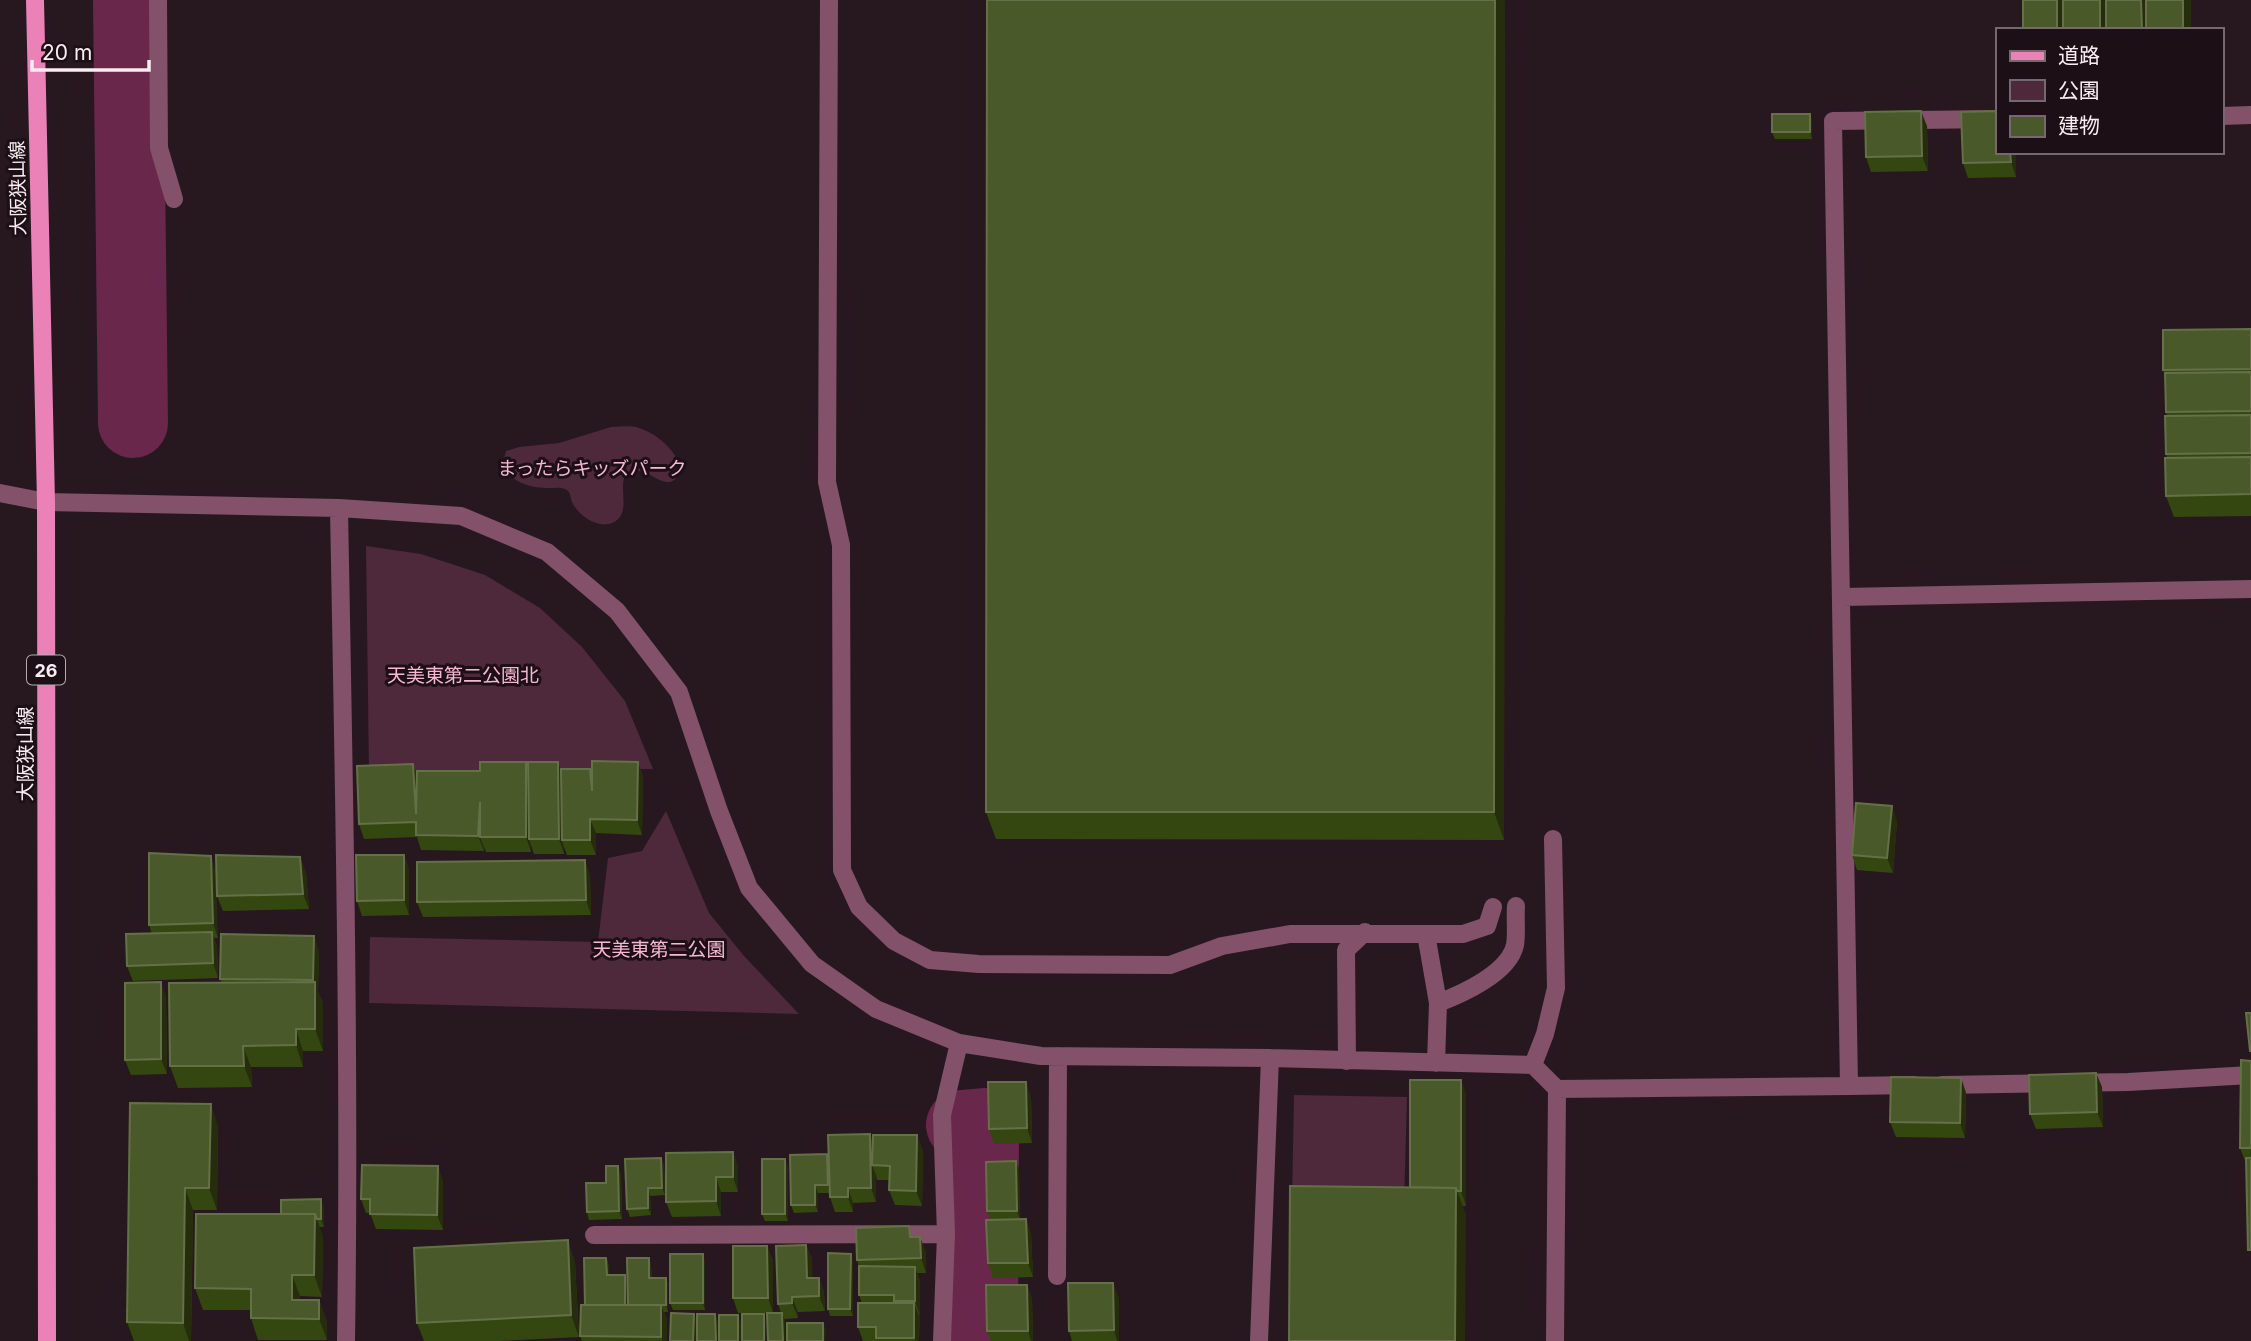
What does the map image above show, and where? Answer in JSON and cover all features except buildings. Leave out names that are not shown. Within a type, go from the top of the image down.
[{"type":"main road","name":"大阪狭山線","points":[[36,0],[46,502],[47,1341]]},
{"type":"street","points":[[158,0],[159,148],[174,199]]},
{"type":"street","points":[[829,0],[827,482],[841,544],[842,870],[859,907],[894,941],[930,960],[979,964],[1170,965],[1222,946],[1290,934],[1463,934],[1487,926],[1493,907]]},
{"type":"street","points":[[2223,116],[2251,116]]},
{"type":"street","points":[[1849,1086],[1843,597],[1833,121],[1996,119]]},
{"type":"street","points":[[0,493],[46,502],[339,508],[461,516],[547,552],[617,611],[679,692],[719,811],[749,888],[812,964],[876,1009],[959,1043],[1041,1056],[1270,1058],[1533,1065],[1557,1089],[1555,1341]]},
{"type":"street","points":[[339,508],[344,756],[346,1341]]},
{"type":"street","points":[[1843,597],[2251,589]]},
{"type":"street","points":[[1533,1065],[1545,1034],[1556,988],[1553,839]]},
{"type":"street","points":[[1438,1003],[1458,996],[1503,967],[1515,947],[1516,906]]},
{"type":"street","points":[[1347,1061],[1346,950],[1366,932]]},
{"type":"street","points":[[1426,934],[1438,1003],[1436,1063]]},
{"type":"street","points":[[942,1341],[946,1234],[942,1115],[959,1043]]},
{"type":"street","points":[[1057,1276],[1058,1056]]},
{"type":"street","points":[[1259,1341],[1270,1058]]},
{"type":"street","points":[[1557,1089],[2128,1082],[2251,1075]]},
{"type":"street","points":[[594,1236],[946,1234]]},
{"type":"green space","name":"まったらキッズパーク","points":[[611,427],[636,427],[653,434],[671,450],[681,470],[670,482],[638,471],[631,472],[623,482],[622,512],[612,523],[600,524],[583,516],[567,490],[522,483],[511,477],[502,466],[506,451],[559,443]]},
{"type":"green space","name":"天美東第二公園北","points":[[366,546],[421,554],[485,575],[540,608],[582,647],[625,701],[653,769],[369,772]]},
{"type":"green space","name":"天美東第二公園","points":[[666,811],[709,913],[744,956],[799,1014],[369,1003],[370,937],[598,942],[608,858],[642,851]]},
{"type":"green space","points":[[1294,1095],[1407,1097],[1404,1205],[1292,1202]]},
{"type":"waterway","points":[[128,0],[133,423]]},
{"type":"waterway","points":[[961,1125],[984,1123],[983,1341]]}]
